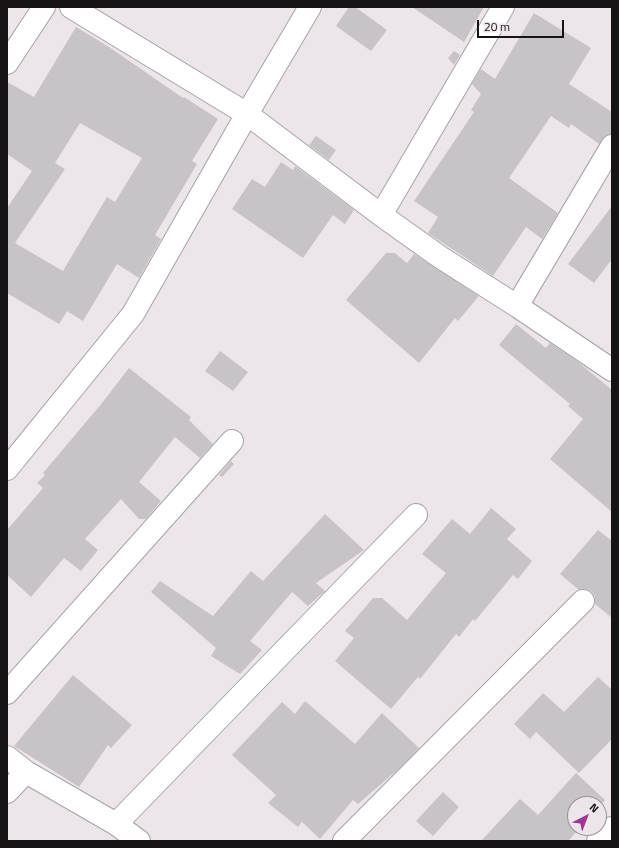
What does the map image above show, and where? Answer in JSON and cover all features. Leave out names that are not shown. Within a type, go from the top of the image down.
[{"type":"street","points":[[7,63],[44,7]]},
{"type":"street","points":[[71,7],[101,15],[247,114],[381,215],[440,257],[517,306],[612,370]]},
{"type":"street","points":[[7,469],[133,314],[310,7]]},
{"type":"street","points":[[381,215],[503,7]]},
{"type":"street","points":[[517,306],[612,146]]},
{"type":"street","points":[[7,693],[232,441]]},
{"type":"street","points":[[116,824],[416,515]]},
{"type":"street","points":[[344,841],[583,601]]},
{"type":"street","points":[[7,756],[26,772],[116,824],[139,841]]},
{"type":"street","points":[[7,792],[26,772]]},
{"type":"street","points":[[598,841],[612,828]]},
{"type":"building","points":[[349,7],[355,7],[387,30],[371,51],[336,26]]},
{"type":"building","points":[[412,7],[484,7],[464,42]]},
{"type":"building","points":[[534,13],[591,48],[569,84],[612,112],[612,134],[606,135],[599,144],[571,124],[569,128],[551,116],[509,178],[558,213],[542,239],[526,227],[493,276],[428,233],[438,217],[414,201],[474,112],[471,110],[481,94],[472,84],[481,69],[495,79]]},
{"type":"building","points":[[76,27],[109,47],[183,98],[184,97],[218,119],[192,161],[197,164],[155,235],[161,239],[139,278],[117,264],[83,321],[67,311],[59,324],[7,293],[7,208],[32,171],[7,154],[7,82],[34,97]],"holes":[[[80,123],[142,158],[115,202],[107,197],[63,271],[15,243],[65,169],[55,163]]]},
{"type":"building","points":[[454,51],[460,55],[454,65],[448,58]]},
{"type":"building","points":[[316,136],[336,150],[329,160],[309,145]]},
{"type":"building","points":[[281,162],[293,170],[295,166],[354,210],[345,224],[333,215],[303,258],[232,209],[252,179],[265,187]]},
{"type":"building","points":[[612,206],[612,259],[594,283],[568,264]]},
{"type":"building","points":[[386,253],[395,253],[407,263],[414,254],[479,296],[458,321],[455,318],[419,363],[346,300]]},
{"type":"building","points":[[516,324],[546,348],[550,343],[578,362],[612,390],[612,512],[550,459],[583,419],[568,406],[570,404],[499,345]]},
{"type":"building","points":[[220,351],[248,372],[233,391],[205,371]]},
{"type":"building","points":[[129,368],[191,417],[189,420],[213,444],[200,458],[175,437],[139,482],[161,501],[146,519],[139,519],[121,499],[85,539],[98,550],[81,571],[64,558],[31,597],[7,575],[7,530],[43,488],[37,483],[45,475],[43,473],[102,403]]},
{"type":"building","points":[[231,461],[234,464],[222,477],[219,475]]},
{"type":"building","points":[[491,508],[516,529],[507,539],[532,561],[518,579],[513,575],[475,621],[473,619],[459,637],[456,634],[420,679],[418,677],[391,709],[335,661],[354,638],[345,631],[373,598],[382,598],[407,620],[446,573],[422,554],[452,519],[470,534]]},
{"type":"building","points":[[325,514],[364,550],[316,583],[325,591],[308,606],[292,592],[250,641],[262,650],[240,674],[211,656],[216,648],[151,592],[160,581],[213,616],[251,571],[263,581]]},
{"type":"building","points":[[598,530],[612,541],[612,618],[595,604],[595,597],[592,592],[586,589],[579,590],[560,574]]},
{"type":"building","points":[[73,675],[132,725],[111,748],[108,745],[79,787],[14,746]]},
{"type":"building","points":[[598,677],[612,690],[612,739],[579,773],[536,732],[530,739],[514,724],[543,693],[564,712]]},
{"type":"building","points":[[305,701],[355,744],[382,713],[419,748],[402,766],[358,804],[353,800],[320,839],[302,822],[298,827],[268,803],[276,795],[232,755],[282,702],[295,714]]},
{"type":"building","points":[[576,773],[601,796],[567,796],[567,836],[573,836],[568,841],[481,841],[520,799],[538,815]]},
{"type":"building","points":[[443,792],[459,807],[433,836],[416,821]]}]
